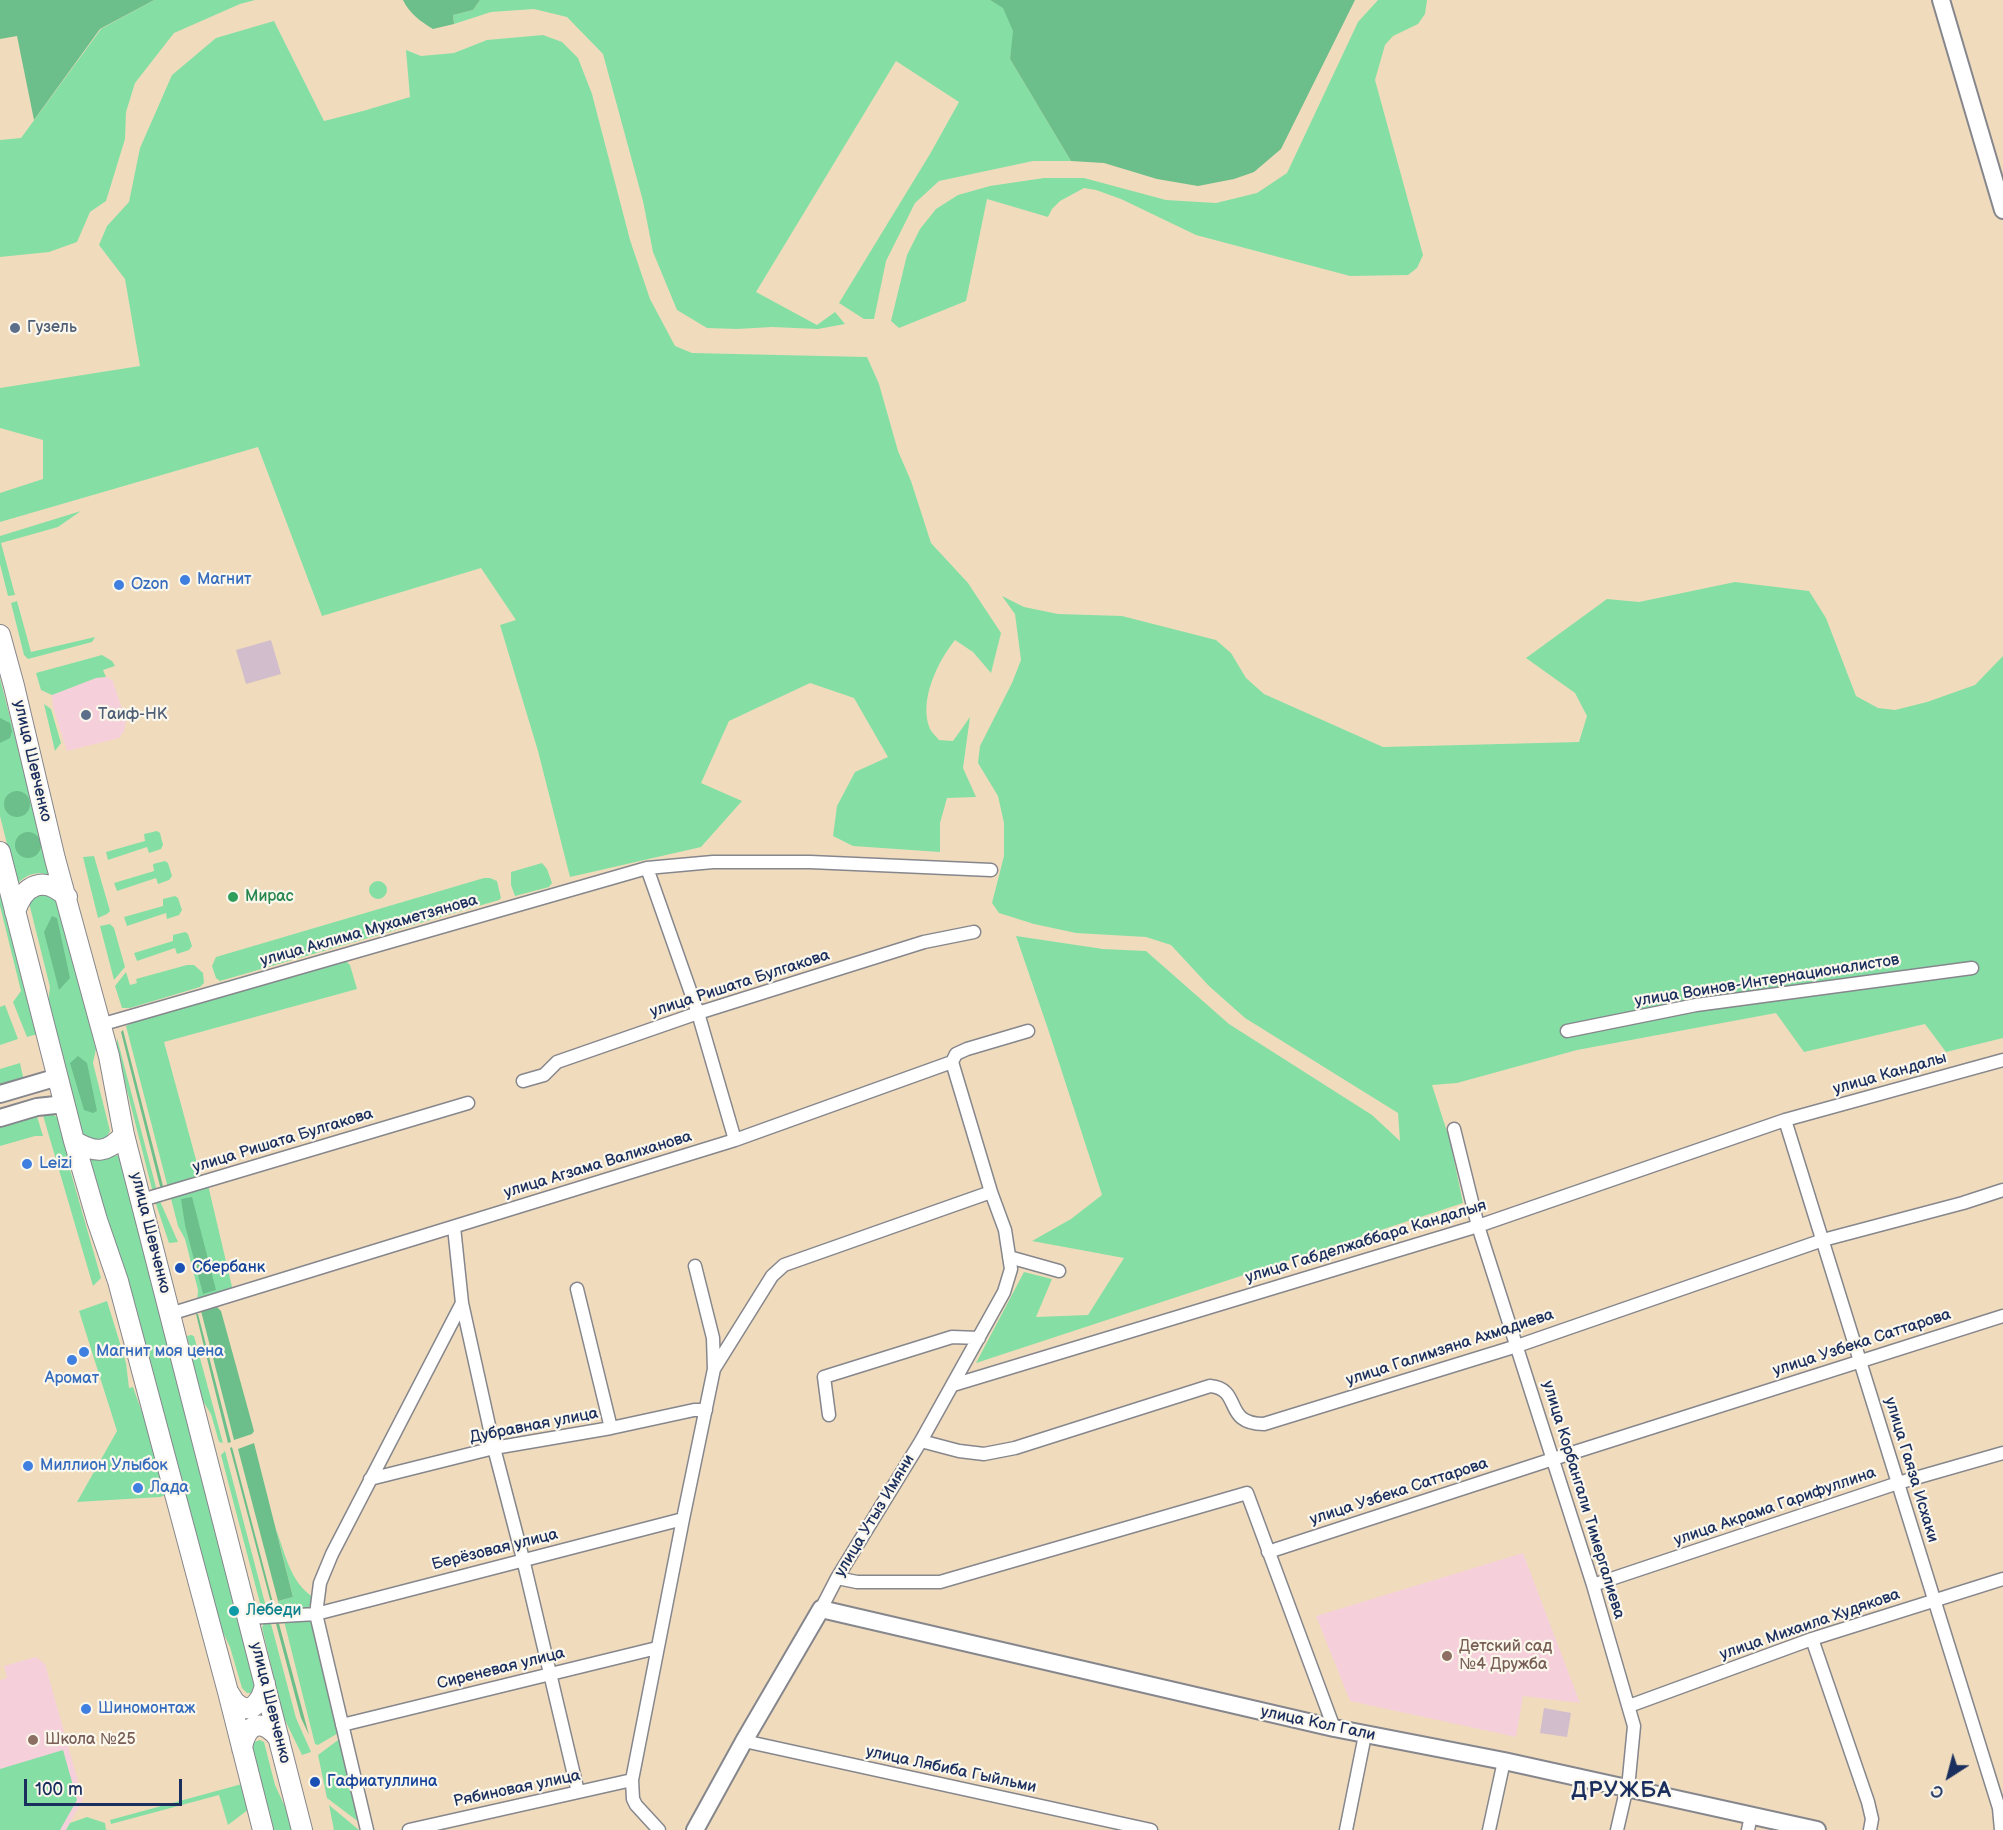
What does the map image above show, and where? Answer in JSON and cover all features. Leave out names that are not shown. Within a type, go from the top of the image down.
[{"type":"main road","name":"улица Шевченко","points":[[0,635],[15,686],[53,848],[109,1056],[124,1135],[302,1830]]},
{"type":"main road","points":[[0,852],[74,1141],[118,1281],[263,1830]]},
{"type":"main road","points":[[15,912],[23,894],[36,885],[52,886],[67,897]]},
{"type":"main road","points":[[74,1141],[84,1147],[101,1150],[111,1147],[124,1135]]},
{"type":"main road","points":[[228,1692],[237,1704],[246,1707],[256,1705],[264,1696],[265,1684]]},
{"type":"main road","points":[[242,1748],[244,1736],[251,1728],[262,1725],[272,1729],[279,1739]]},
{"type":"street","points":[[1941,0],[2003,210]]},
{"type":"street","name":"улица Аклима Мухаметзянова","points":[[100,1025],[647,868],[713,862],[810,862],[991,870]]},
{"type":"street","points":[[647,868],[698,1013],[735,1140]]},
{"type":"street","name":"улица Ришата Булгакова","points":[[523,1080],[544,1075],[557,1062],[698,1013],[924,942],[974,932]]},
{"type":"street","name":"улица Воинов-Интернационалистов","points":[[1567,1031],[1696,1005],[1972,968]]},
{"type":"street","name":"улица Агзама Валиханова","points":[[170,1314],[735,1140],[952,1062],[956,1054],[967,1049],[1028,1031]]},
{"type":"street","name":"улица Кандалы","points":[[1785,1120],[2003,1060]]},
{"type":"street","name":"улица Утыз Имяни","points":[[695,1830],[837,1578],[921,1441],[1004,1292],[1011,1269],[1005,1230],[952,1062]]},
{"type":"street","points":[[0,1094],[58,1077]]},
{"type":"street","name":"улица Ришата Булгакова","points":[[142,1200],[468,1103]]},
{"type":"street","points":[[0,1118],[37,1107],[65,1104]]},
{"type":"street","name":"улица Габделжаббара Кандалыя","points":[[953,1385],[1478,1226],[1785,1120]]},
{"type":"street","name":"улица Гаяза Исхаки","points":[[1785,1120],[1999,1808],[2001,1830]]},
{"type":"street","name":"улица Корбангали Тимергалиева","points":[[1454,1129],[1478,1226],[1593,1585],[1634,1726],[1629,1778],[1617,1830]]},
{"type":"street","name":"улица Галимзяна Ахмадиева","points":[[921,1441],[959,1451],[984,1454],[1015,1448],[1210,1386],[1217,1386],[1231,1398],[1234,1411],[1242,1419],[1252,1424],[1264,1424],[1517,1346],[1823,1240],[1963,1203],[2003,1190]]},
{"type":"street","points":[[714,1370],[772,1276],[784,1264],[991,1191]]},
{"type":"street","points":[[454,1227],[462,1303],[494,1448],[523,1559],[578,1792]]},
{"type":"street","points":[[1009,1257],[1059,1271]]},
{"type":"street","points":[[659,1830],[636,1805],[633,1798],[632,1780],[682,1519],[714,1370],[713,1338],[695,1266]]},
{"type":"street","points":[[577,1289],[611,1428]]},
{"type":"street","points":[[367,1830],[347,1724],[316,1614],[320,1583],[370,1479],[462,1303]]},
{"type":"street","name":"улица Узбека Саттарова","points":[[1269,1552],[2003,1316]]},
{"type":"street","points":[[829,1415],[824,1377],[952,1337],[979,1338]]},
{"type":"street","name":"Дубравная улица","points":[[370,1479],[494,1448],[611,1428],[694,1410],[706,1410]]},
{"type":"street","name":"улица Акрама Гарифуллина","points":[[1593,1585],[1898,1483],[2003,1453]]},
{"type":"street","points":[[837,1578],[856,1582],[940,1582],[1247,1493],[1334,1728]]},
{"type":"street","name":"Берёзовая улица","points":[[248,1618],[316,1614],[523,1559],[672,1524],[682,1519]]},
{"type":"street","name":"улица Михаила Худякова","points":[[1629,1706],[1812,1640],[2003,1579]]},
{"type":"street","name":"улица Кол Гали","points":[[821,1609],[1365,1735],[1626,1787],[1749,1823],[1817,1830]]},
{"type":"street","points":[[1812,1640],[1868,1802],[1872,1819],[1870,1830]]},
{"type":"street","name":"Сиреневая улица","points":[[347,1724],[657,1648]]},
{"type":"street","points":[[1346,1830],[1365,1735]]},
{"type":"street","name":"улица Лябиба Гыйльми","points":[[744,1742],[1151,1830]]},
{"type":"street","points":[[1489,1830],[1504,1761]]},
{"type":"street","name":"Рябиновая улица","points":[[409,1830],[632,1780]]},
{"type":"shaded area","points":[[271,640],[281,674],[246,684],[236,650]]},
{"type":"shaded area","points":[[107,677],[113,681],[126,721],[124,731],[119,738],[67,751],[53,707],[52,695],[96,678]]},
{"type":"shaded area","name":"Детский сад №4 Дружба","points":[[1523,1553],[1580,1703],[1523,1696],[1516,1737],[1350,1701],[1316,1616]]},
{"type":"shaded area","name":"Школа №25","points":[[36,1657],[45,1664],[83,1799],[66,1830],[0,1830],[0,1680],[7,1678],[4,1666]]},
{"type":"shaded area","points":[[1544,1708],[1571,1713],[1567,1737],[1540,1733]]},
{"type":"green space","points":[[0,0],[154,0],[100,29],[34,120],[17,36],[0,39]]},
{"type":"green space","points":[[154,0],[255,0],[240,4],[174,33],[135,83],[126,112],[125,139],[106,201],[90,212],[77,242],[49,252],[0,257],[0,140],[21,138],[101,29]]},
{"type":"green space","points":[[403,0],[480,0],[473,10],[453,15],[454,24],[433,29],[416,17]]},
{"type":"green space","points":[[480,0],[990,0],[1003,7],[1014,31],[1010,59],[1071,161],[1033,161],[939,181],[915,203],[886,261],[874,319],[864,319],[839,303],[959,102],[896,61],[756,292],[817,325],[835,312],[845,324],[818,329],[707,328],[677,310],[653,252],[643,201],[603,54],[567,17],[534,9],[491,12],[454,24],[453,15],[473,10]]},
{"type":"green space","points":[[990,0],[1355,0],[1281,149],[1254,172],[1234,179],[1198,186],[1157,179],[1104,163],[1071,161],[1010,59],[1013,31],[1003,8]]},
{"type":"green space","points":[[1378,0],[1427,0],[1425,14],[1418,24],[1393,36],[1385,45],[1375,80],[1423,255],[1417,268],[1408,275],[1350,276],[1196,235],[1121,199],[1084,188],[1060,201],[1048,217],[987,199],[966,301],[899,328],[891,321],[907,255],[920,229],[936,209],[958,195],[990,186],[1044,178],[1084,178],[1166,200],[1216,203],[1257,193],[1287,173],[1358,22]]},
{"type":"green space","points":[[274,21],[324,121],[410,97],[406,50],[421,56],[454,53],[487,40],[543,35],[562,42],[578,58],[592,94],[630,240],[650,299],[675,346],[692,353],[867,357],[879,384],[898,451],[911,481],[931,543],[968,583],[1001,633],[991,673],[973,652],[955,640],[936,670],[928,694],[927,718],[930,729],[939,740],[953,741],[970,717],[963,768],[976,797],[947,798],[940,823],[940,852],[853,846],[833,836],[837,806],[855,772],[888,757],[854,698],[810,683],[729,721],[701,783],[742,801],[701,847],[570,877],[538,751],[500,625],[516,620],[481,568],[322,616],[258,447],[0,522],[0,493],[43,479],[43,440],[0,428],[0,388],[140,366],[125,279],[99,245],[107,226],[129,202],[140,148],[172,75],[216,38]]},
{"type":"green space","points":[[81,511],[58,527],[1,543],[15,595],[8,596],[0,564],[0,536]]},
{"type":"green space","points":[[1735,582],[1809,591],[1826,618],[1856,696],[1878,708],[1895,710],[1927,702],[1975,685],[2003,656],[2003,1038],[1946,1052],[1925,1024],[1804,1052],[1776,1013],[1577,1050],[1457,1083],[1432,1085],[1450,1141],[1463,1203],[976,1363],[1024,1272],[1052,1279],[1036,1317],[1088,1315],[1124,1258],[1032,1241],[1071,1219],[1102,1195],[1016,936],[1103,949],[1146,951],[1229,1024],[1372,1115],[1400,1141],[1398,1113],[1245,1018],[1209,986],[1171,945],[1146,937],[1076,933],[1034,924],[999,913],[992,903],[1004,856],[1004,823],[998,796],[978,763],[980,746],[1021,660],[1015,614],[1002,596],[1024,607],[1058,614],[1122,616],[1216,640],[1231,653],[1246,678],[1264,694],[1383,747],[1579,742],[1587,716],[1575,693],[1526,658],[1607,599],[1639,602]]},
{"type":"green space","points":[[17,601],[31,652],[95,637],[92,642],[28,659],[24,655],[11,603]]},
{"type":"green space","points":[[102,655],[112,661],[115,666],[103,670],[106,677],[96,678],[52,695],[41,690],[36,673]]},
{"type":"green space","points":[[0,678],[50,875],[32,874],[17,884],[0,816]]},
{"type":"green space","points":[[44,704],[51,709],[61,743],[55,751]]},
{"type":"green space","points":[[0,718],[10,723],[12,731],[10,738],[0,743]]},
{"type":"green space","points":[[17,791],[26,795],[30,804],[26,813],[17,817],[8,813],[4,804],[8,795]]},
{"type":"green space","points":[[157,831],[160,833],[163,845],[161,849],[149,853],[147,847],[108,860],[106,852],[145,841],[144,834]]},
{"type":"green space","points":[[28,832],[37,836],[41,845],[37,854],[28,858],[19,854],[15,845],[19,836]]},
{"type":"green space","points":[[94,856],[110,911],[98,918],[83,857]]},
{"type":"green space","points":[[165,861],[168,863],[172,876],[169,880],[158,884],[156,878],[117,891],[114,883],[154,871],[153,864]]},
{"type":"green space","points":[[542,863],[552,883],[549,887],[515,896],[511,885],[511,872]]},
{"type":"green space","points":[[0,872],[41,1033],[27,1037],[13,1002],[21,991],[0,906]]},
{"type":"green space","points":[[484,878],[497,881],[501,898],[499,900],[220,981],[216,978],[212,966],[216,957]]},
{"type":"green space","points":[[378,881],[384,884],[387,890],[384,896],[378,899],[372,896],[369,890],[372,884]]},
{"type":"green space","points":[[48,892],[56,897],[96,1049],[93,1063],[110,1131],[104,1141],[93,1142],[82,1136],[48,1004],[50,987],[29,903],[36,893]]},
{"type":"green space","points":[[175,896],[182,910],[179,915],[167,919],[166,913],[127,926],[124,917],[163,906],[163,899]]},
{"type":"green space","points":[[52,916],[57,918],[70,978],[59,990],[44,932]]},
{"type":"green space","points":[[110,924],[114,928],[125,967],[114,980],[100,926]]},
{"type":"green space","points":[[185,932],[192,946],[189,950],[177,954],[175,948],[137,961],[134,953],[173,941],[173,935]]},
{"type":"green space","points":[[346,961],[350,965],[357,989],[164,1042],[201,1178],[168,1188],[126,1026]]},
{"type":"green space","points":[[194,965],[203,973],[204,983],[200,987],[130,1008],[122,1008],[115,986],[126,972],[130,985],[137,983],[136,979]]},
{"type":"green space","points":[[5,1005],[18,1039],[0,1045],[0,1007]]},
{"type":"green space","points":[[123,1030],[164,1190],[161,1190],[121,1032]]},
{"type":"green space","points":[[117,1038],[157,1191],[152,1189],[117,1051]]},
{"type":"green space","points":[[78,1056],[87,1063],[97,1111],[93,1113],[84,1110],[70,1063]]},
{"type":"green space","points":[[20,1063],[24,1081],[0,1088],[0,1069]]},
{"type":"green space","points":[[42,1112],[57,1117],[65,1129],[68,1144],[67,1159],[101,1278],[93,1286]]},
{"type":"green space","points":[[36,1113],[43,1136],[35,1136],[0,1146],[0,1124]]},
{"type":"green space","points":[[119,1155],[255,1687],[251,1693],[247,1693],[242,1688],[230,1647],[221,1628],[88,1156],[102,1159]]},
{"type":"green space","points":[[208,1185],[233,1291],[197,1303],[198,1290],[185,1239],[178,1226],[170,1195]]},
{"type":"green space","points":[[192,1197],[216,1290],[203,1294],[185,1225],[181,1199]]},
{"type":"green space","points":[[159,1199],[178,1242],[169,1243],[155,1201]]},
{"type":"green space","points":[[107,1301],[126,1363],[129,1388],[133,1387],[168,1485],[166,1495],[160,1497],[77,1502],[117,1431],[79,1311]]},
{"type":"green space","points":[[217,1307],[221,1311],[254,1431],[252,1434],[234,1440],[201,1311]]},
{"type":"green space","points":[[196,1314],[198,1314],[231,1442],[228,1443]]},
{"type":"green space","points":[[187,1336],[194,1336],[223,1443],[219,1442],[211,1414],[201,1398]]},
{"type":"green space","points":[[254,1443],[293,1597],[278,1601],[238,1449]]},
{"type":"green space","points":[[232,1447],[273,1603],[271,1603],[230,1448]]},
{"type":"green space","points":[[225,1451],[266,1607],[260,1603],[221,1455]]},
{"type":"green space","points":[[276,1529],[294,1575],[305,1591],[313,1597],[313,1602],[308,1608],[279,1608],[278,1601],[293,1597]]},
{"type":"green space","points":[[310,1619],[315,1623],[340,1732],[318,1745],[315,1744],[284,1621]]},
{"type":"green space","points":[[270,1620],[296,1718],[311,1752],[302,1755],[283,1716],[262,1627],[266,1621]]},
{"type":"green space","points":[[275,1620],[278,1620],[309,1735],[301,1718]]},
{"type":"green space","points":[[342,1737],[364,1826],[327,1798],[318,1755]]},
{"type":"green space","points":[[260,1740],[264,1742],[275,1785],[287,1811],[292,1830],[274,1830],[252,1746],[254,1742]]},
{"type":"green space","points":[[63,1750],[77,1800],[60,1830],[0,1830],[0,1769]]},
{"type":"green space","points":[[242,1784],[249,1809],[228,1825],[219,1795],[111,1824],[110,1820]]},
{"type":"green space","points":[[329,1805],[359,1830],[334,1830]]},
{"type":"green space","points":[[87,1817],[105,1823],[106,1830],[66,1830],[70,1823]]},
{"type":"place","name":"Гузель","points":[[15,328]]},
{"type":"place","name":"Магнит","points":[[185,580]]},
{"type":"place","name":"Ozon","points":[[119,585]]},
{"type":"place","name":"Таиф-НК","points":[[86,715]]},
{"type":"place","name":"Мирас","points":[[233,897]]},
{"type":"place","name":"Leizi","points":[[27,1164]]},
{"type":"place","name":"Сбербанк","points":[[180,1268]]},
{"type":"place","name":"Магнит моя цена","points":[[84,1352]]},
{"type":"place","name":"Аромат","points":[[72,1360]]},
{"type":"place","name":"Миллион Улыбок","points":[[28,1466]]},
{"type":"place","name":"Лада","points":[[138,1488]]},
{"type":"place","name":"Лебеди","points":[[234,1611]]},
{"type":"place","name":"Детский сад №4 Дружба","points":[[1447,1656]]},
{"type":"place","name":"Шиномонтаж","points":[[86,1709]]},
{"type":"place","name":"Школа №25","points":[[33,1740]]},
{"type":"place","name":"Гафиатуллина","points":[[315,1782]]},
{"type":"district","name":"ДРУЖБА","points":[[1622,1791]]}]
